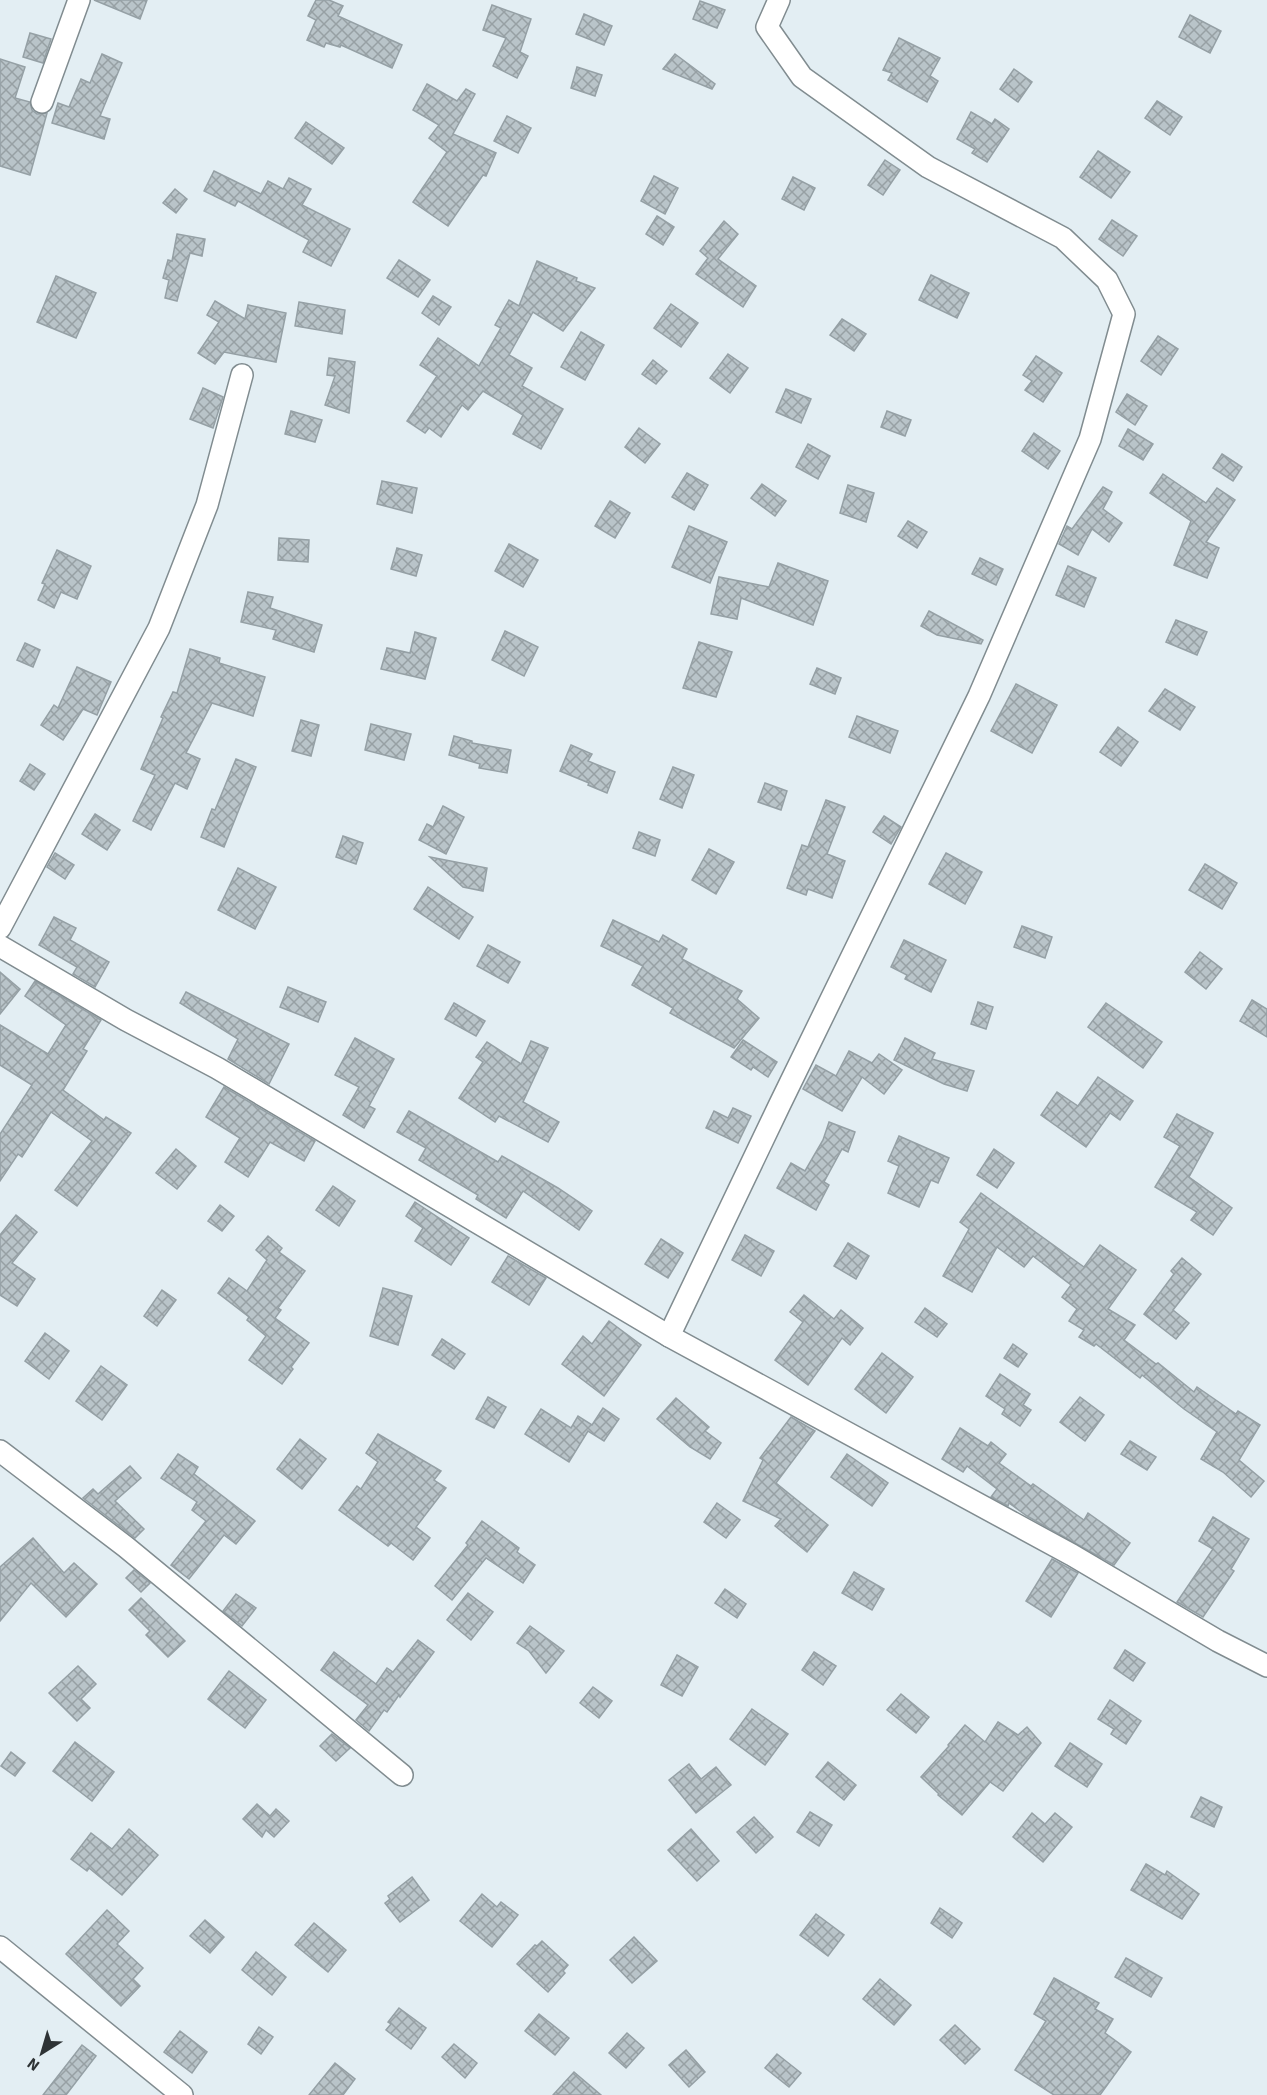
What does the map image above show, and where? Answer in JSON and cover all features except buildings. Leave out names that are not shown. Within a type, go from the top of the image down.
[{"type":"street","points":[[42,102],[79,0]]},
{"type":"street","points":[[669,1336],[778,1106],[979,696],[1090,439],[1124,314],[1107,280],[1063,238],[928,167],[802,78],[767,27],[779,0]]},
{"type":"street","points":[[0,928],[159,628],[207,505],[242,375]]},
{"type":"street","points":[[0,946],[126,1020],[227,1074],[669,1336],[1072,1555],[1218,1641],[1267,1666]]},
{"type":"street","points":[[0,1451],[126,1547],[402,1774]]},
{"type":"street","points":[[0,1947],[182,2095]]}]
